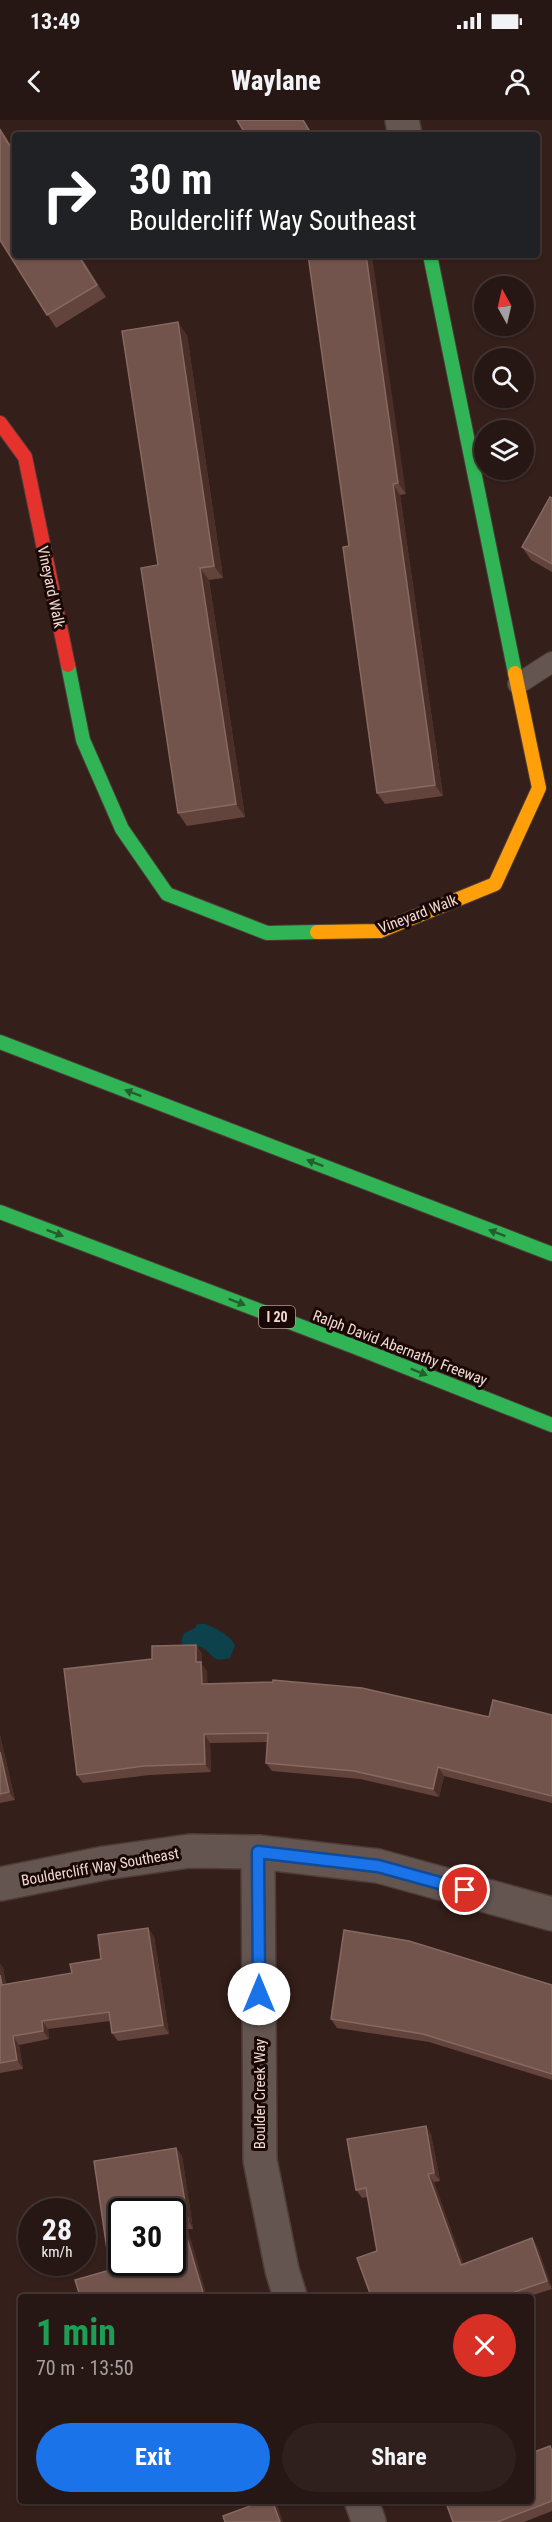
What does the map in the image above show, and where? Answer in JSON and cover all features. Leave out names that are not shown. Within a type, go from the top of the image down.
[{"type":"main road","name":"Vineyard Walk","points":[[0,423],[25,457],[83,740],[122,829],[167,894],[267,933],[380,931],[495,884],[543,803],[431,258]]},
{"type":"main road","points":[[0,1042],[552,1254]]},
{"type":"main road","name":"Ralph David Abernathy Freeway","points":[[0,1212],[355,1347],[552,1425]]},
{"type":"street","name":"Bouldercliff Way Southeast","points":[[0,1884],[105,1863],[190,1851],[258,1852],[378,1866],[552,1914]]},
{"type":"street","name":"Boulder Creek Way","points":[[258,1852],[260,2160],[282,2270],[289,2294]]},
{"type":"street","points":[[362,2504],[369,2522]]},
{"type":"lane","points":[[518,684],[552,662]]},
{"type":"water","points":[[197,1624],[206,1624],[231,1639],[235,1646],[230,1658],[219,1660],[201,1647],[184,1646],[181,1642],[184,1633],[195,1628]]},
{"type":"building","points":[[237,120],[303,120],[310,132],[244,132]]},
{"type":"building","points":[[0,130],[12,149],[12,258],[80,258],[97,285],[47,315],[0,240]]},
{"type":"building","points":[[308,258],[366,258],[398,483],[393,484],[435,785],[377,793],[343,547],[349,546]]},
{"type":"building","points":[[178,322],[214,566],[200,568],[236,804],[178,813],[141,568],[158,565],[122,331]]},
{"type":"building","points":[[550,497],[552,498],[552,564],[522,547]]},
{"type":"building","points":[[196,1645],[196,1662],[201,1662],[202,1684],[273,1682],[273,1680],[362,1688],[489,1717],[493,1700],[552,1715],[552,1796],[438,1767],[433,1789],[354,1771],[266,1763],[268,1733],[204,1734],[205,1764],[144,1766],[77,1775],[64,1669],[152,1659],[152,1646]]},
{"type":"building","points":[[0,1752],[9,1792],[0,1794]]},
{"type":"building","points":[[148,1928],[163,2025],[112,2033],[109,2012],[42,2021],[43,2031],[13,2036],[17,2060],[0,2063],[0,1975],[2,1985],[72,1973],[70,1964],[101,1959],[98,1935]]},
{"type":"building","points":[[344,1930],[409,1941],[552,1985],[552,2074],[423,2034],[331,2019]]},
{"type":"building","points":[[426,2126],[434,2173],[428,2174],[461,2265],[532,2238],[547,2281],[509,2294],[370,2294],[357,2258],[377,2251],[366,2188],[356,2190],[347,2139]]},
{"type":"building","points":[[176,2148],[184,2198],[108,2198],[108,2256],[94,2161]]},
{"type":"building","points":[[186,2235],[203,2294],[79,2294],[75,2280],[96,2276],[96,2274],[108,2271],[108,2276],[186,2276]]},
{"type":"building","points":[[550,2446],[552,2451],[552,2501],[497,2522],[453,2522],[446,2504],[534,2504],[534,2452]]},
{"type":"building","points":[[255,2504],[273,2504],[280,2522],[225,2522],[223,2516]]},
{"type":"traffic: fast","points":[[431,258],[515,673]]},
{"type":"traffic: fast","points":[[68,665],[83,740],[122,829],[167,894],[267,933],[317,932]]},
{"type":"traffic: fast","points":[[0,1042],[552,1254]]},
{"type":"traffic: fast","points":[[0,1212],[355,1347],[552,1425]]},
{"type":"traffic: slow","points":[[317,932],[380,931],[495,884],[539,788],[515,673]]},
{"type":"traffic: jam","points":[[0,423],[25,457],[68,665]]},
{"type":"route","points":[[259,1994],[258,1852],[378,1866],[465,1890]]}]
